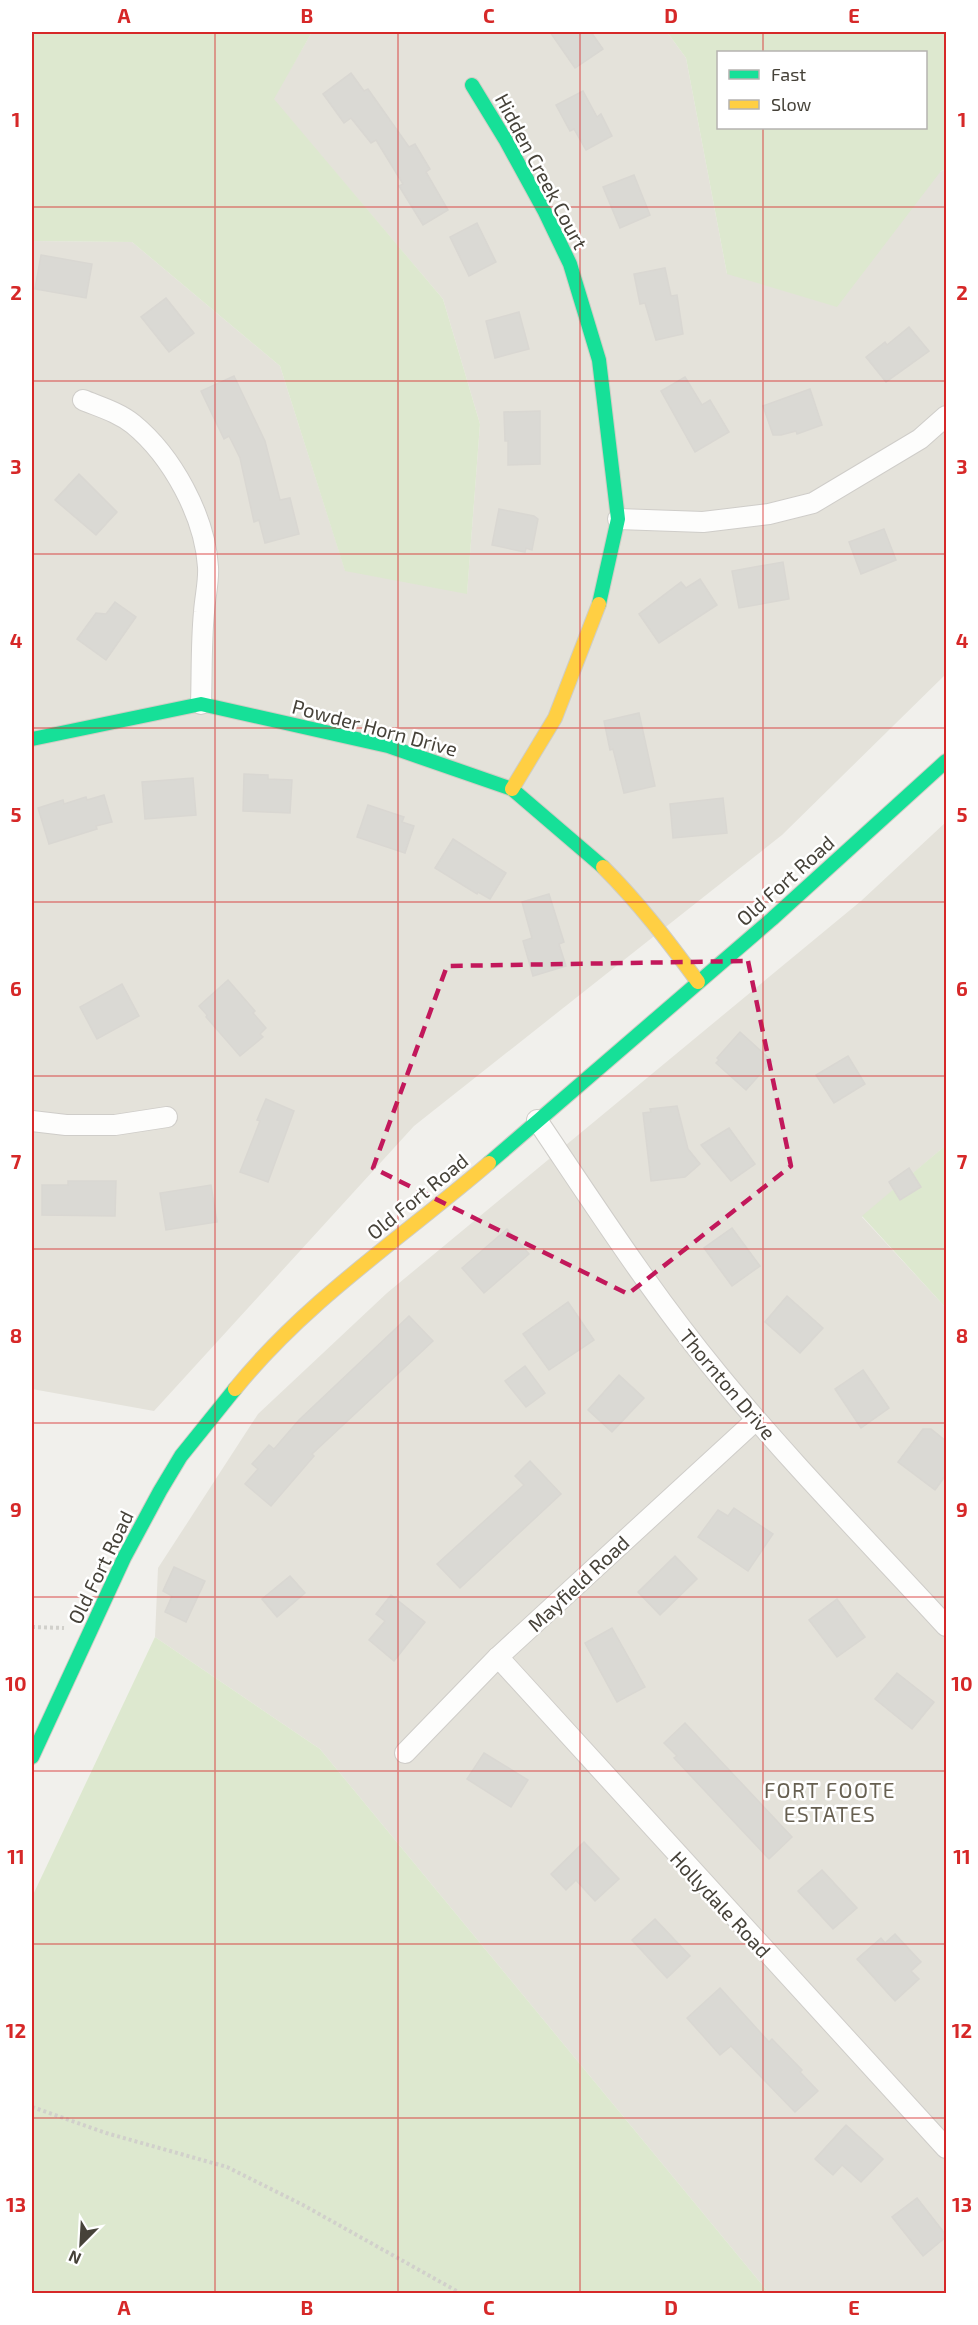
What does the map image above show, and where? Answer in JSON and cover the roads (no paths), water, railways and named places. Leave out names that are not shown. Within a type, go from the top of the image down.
[{"type":"street","name":"Hidden Creek Court","points":[[472,86],[540,201],[570,264],[599,360],[618,519],[608,570],[595,618],[555,718],[512,789]]},
{"type":"street","points":[[83,400],[110,410],[132,423],[155,445],[174,470],[189,500],[206,547],[209,569],[204,614],[201,704]]},
{"type":"street","points":[[618,519],[703,522],[769,514],[813,503],[920,439],[946,416]]},
{"type":"street","name":"Powder Horn Drive","points":[[32,740],[201,704],[388,746],[512,789],[594,858],[629,893],[661,931],[698,982]]},
{"type":"street","name":"Old Fort Road","points":[[32,1757],[124,1558],[160,1491],[181,1456],[207,1423],[286,1332],[331,1290],[460,1188],[772,919],[946,760]]},
{"type":"street","points":[[32,1121],[66,1125],[115,1125],[166,1118]]},
{"type":"street","name":"Thornton Drive","points":[[537,1120],[617,1240],[666,1308],[756,1420],[946,1626]]},
{"type":"street","name":"Mayfield Road","points":[[405,1753],[498,1657],[756,1420]]},
{"type":"street","name":"Hollydale Road","points":[[498,1657],[946,2148]]},
{"type":"district","name":"FORT FOOTE ESTATES","points":[[830,1801]]}]
